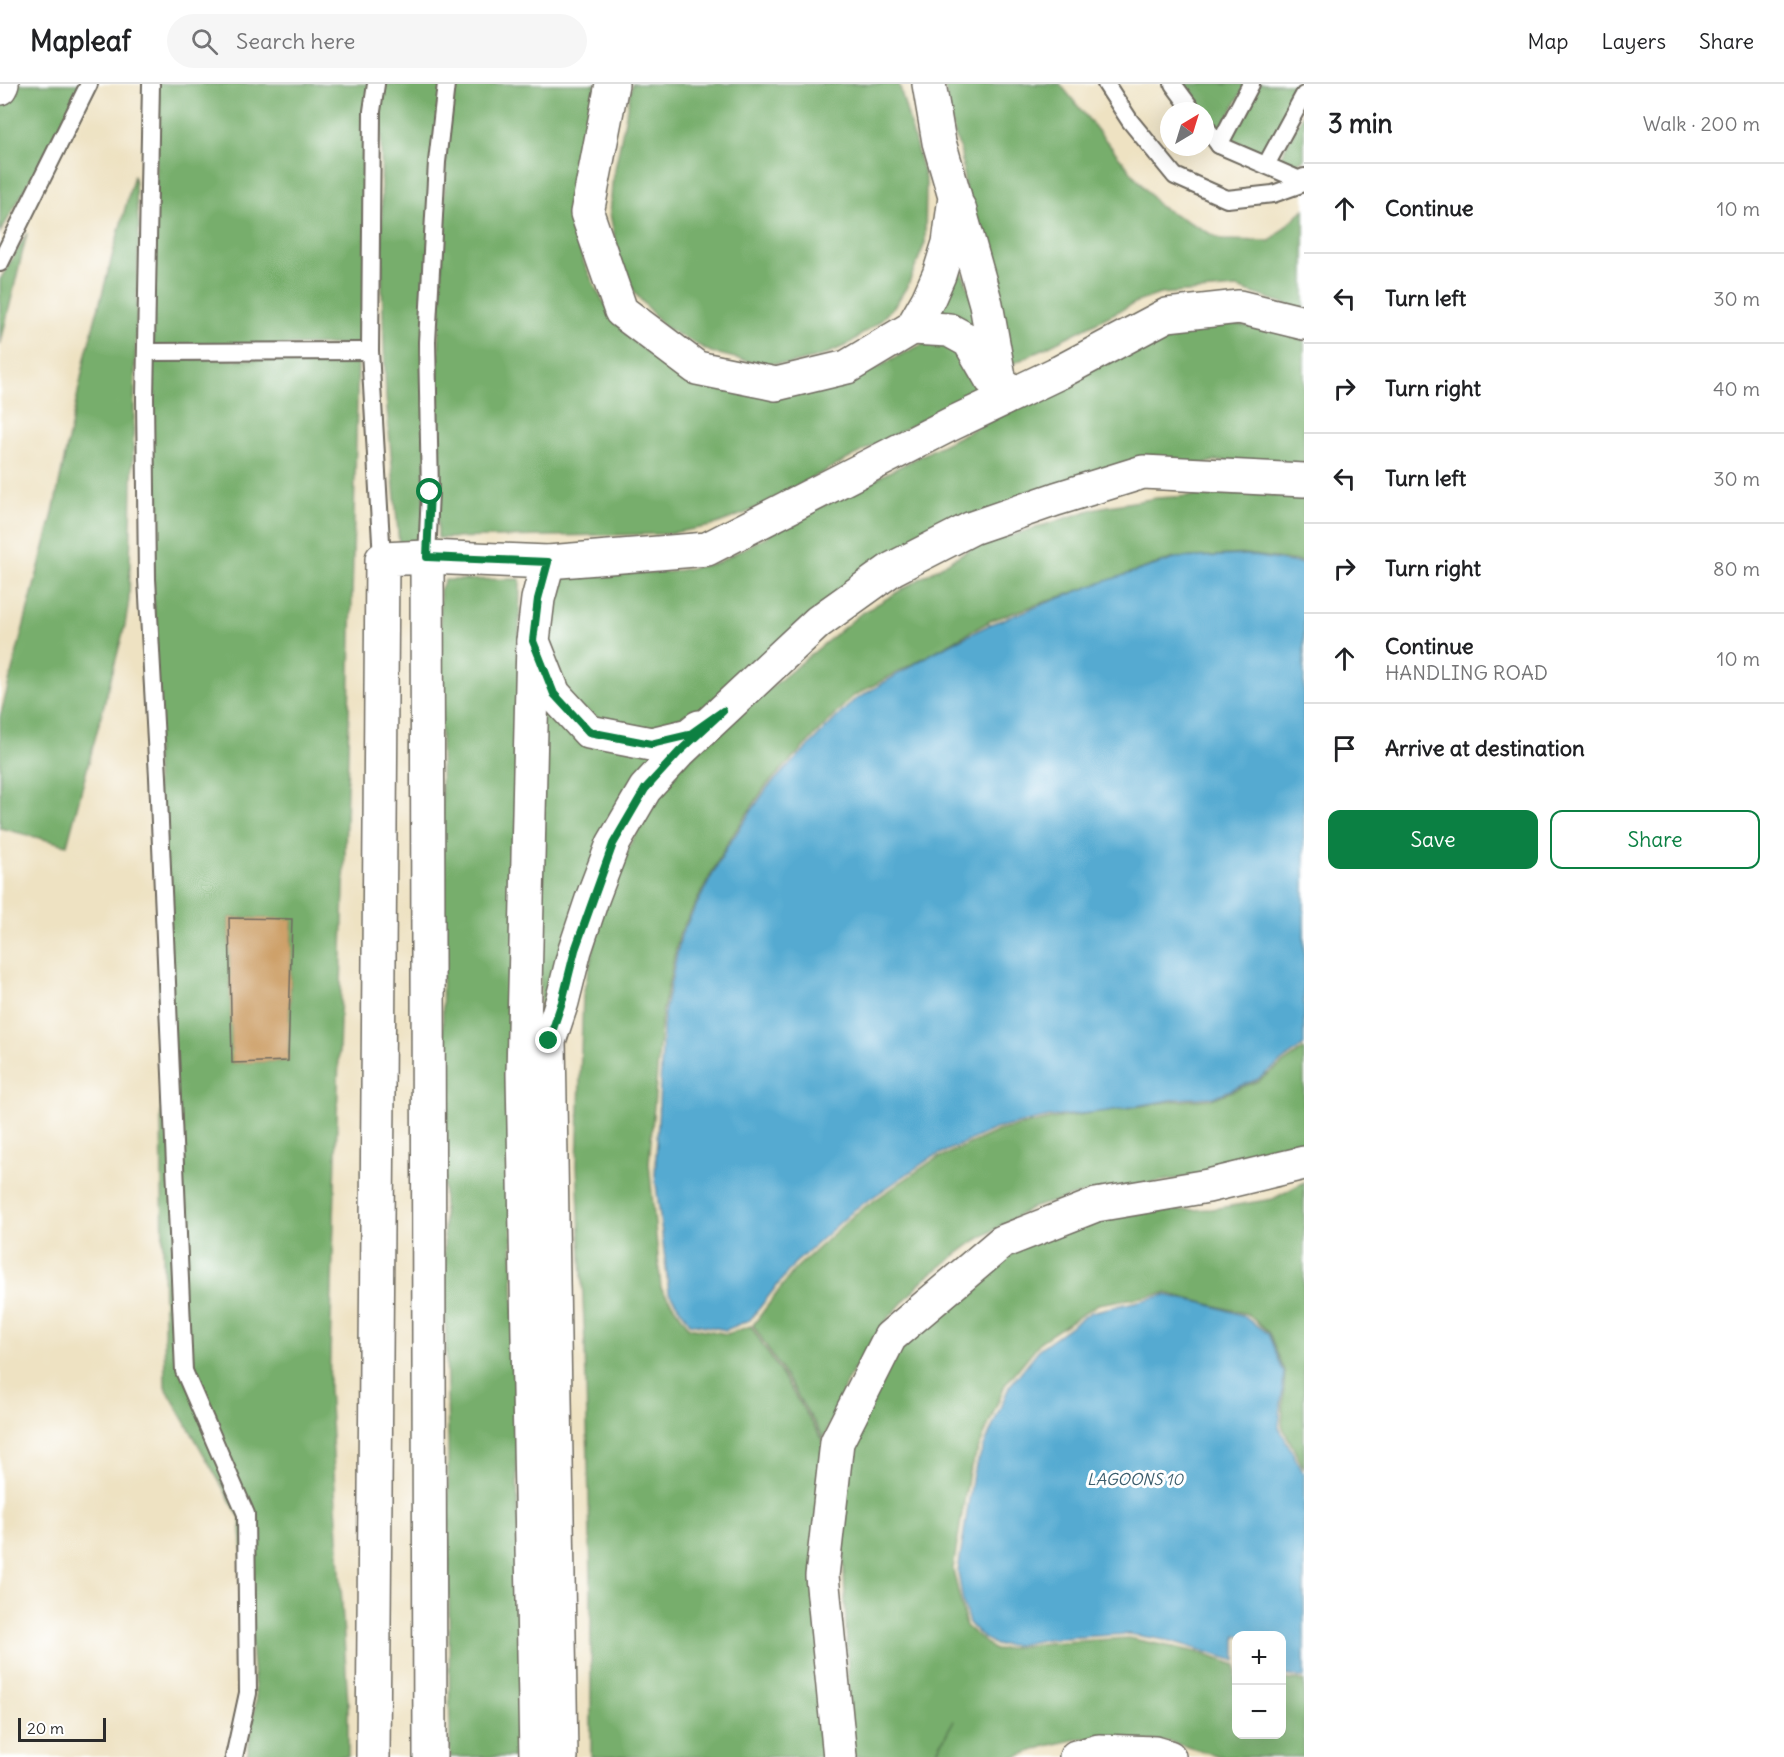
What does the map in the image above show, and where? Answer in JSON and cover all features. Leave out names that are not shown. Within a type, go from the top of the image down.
[{"type":"street","points":[[0,88],[3,84]]},
{"type":"street","points":[[612,84],[587,213],[621,311],[697,368],[776,384],[848,368],[912,328],[928,300],[943,264],[949,243],[955,196]]},
{"type":"street","points":[[929,84],[939,142],[986,304],[1003,399]]},
{"type":"street","points":[[373,1757],[382,559],[427,557],[548,562],[706,549],[1060,372],[1167,315],[1239,307],[1304,323]]},
{"type":"street","points":[[912,328],[949,330],[969,341],[1003,399]]},
{"type":"street","points":[[561,1757],[549,1041],[575,950],[613,844],[645,789],[679,752],[818,622],[892,569],[972,528],[1143,472],[1304,480]]},
{"type":"street","points":[[427,557],[430,1757]]},
{"type":"street","points":[[536,1757],[523,1074],[533,641],[538,599],[548,562]]},
{"type":"street","points":[[533,641],[554,694],[589,732],[651,744],[689,735],[723,711]]},
{"type":"street","points":[[840,1757],[822,1576],[837,1442],[890,1337],[1002,1242],[1096,1205],[1208,1186],[1304,1163]]},
{"type":"street","points":[[1076,1757],[1100,1751],[1155,1753],[1169,1757]]},
{"type":"lane","points":[[0,263],[89,84]]},
{"type":"lane","points":[[151,84],[146,352],[147,579],[159,789],[184,1371],[246,1514],[248,1693],[234,1757]]},
{"type":"lane","points":[[376,84],[372,111],[370,351],[382,559]]},
{"type":"lane","points":[[427,557],[430,492],[427,342],[432,232],[446,84]]},
{"type":"lane","points":[[1106,84],[1130,121],[1175,176],[1227,199],[1273,194],[1301,186],[1304,183]]},
{"type":"lane","points":[[1173,84],[1186,102]]},
{"type":"lane","points":[[1219,145],[1251,84]]},
{"type":"lane","points":[[1266,165],[1304,95]]},
{"type":"lane","points":[[1214,138],[1219,145],[1300,180],[1304,177]]},
{"type":"lane","points":[[146,352],[370,351]]},
{"type":"green space","points":[[14,84],[80,84],[65,118],[0,233],[0,109]]},
{"type":"green space","points":[[157,84],[370,84],[365,344],[153,347]]},
{"type":"green space","points":[[382,84],[444,84],[422,537],[411,552],[399,543],[386,397],[382,285]]},
{"type":"green space","points":[[454,84],[596,84],[577,224],[578,243],[584,263],[598,293],[622,330],[636,344],[665,364],[842,381],[879,367],[925,343],[959,344],[980,380],[978,388],[748,512],[711,526],[666,534],[438,538],[436,420],[447,124]]},
{"type":"green space","points":[[632,84],[899,84],[926,182],[925,243],[908,285],[896,304],[879,322],[847,345],[819,357],[789,364],[751,362],[711,352],[664,327],[635,293],[619,260],[610,214],[612,184]]},
{"type":"green space","points":[[944,84],[1060,84],[1159,206],[1222,240],[1270,241],[1304,209],[1304,310],[1237,288],[1160,294],[1137,302],[1003,369],[965,189],[961,153],[952,126]]},
{"type":"green space","points":[[1183,84],[1246,84],[1221,130],[1214,122],[1214,102],[1198,102]]},
{"type":"green space","points":[[1258,84],[1304,84],[1265,156],[1229,138]]},
{"type":"green space","points":[[1304,112],[1304,160],[1285,167],[1278,162]]},
{"type":"green space","points":[[134,175],[139,227],[129,600],[125,625],[67,845],[0,828],[0,717],[53,513],[86,354]]},
{"type":"green space","points":[[27,233],[1,342],[0,344],[0,280]]},
{"type":"green space","points":[[951,243],[995,357],[950,330],[929,300]]},
{"type":"green space","points":[[1232,324],[1275,331],[1304,340],[1304,464],[1273,461],[1216,461],[1004,505],[691,723],[626,734],[567,700],[544,625],[551,575],[670,572],[717,563],[830,502],[1157,336],[1187,328]]},
{"type":"green space","points":[[150,358],[358,360],[329,1388],[348,1704],[348,1757],[247,1757],[256,1701],[240,1518],[165,1386]],"holes":[[[229,918],[292,919],[288,1061],[232,1063]]]},
{"type":"green space","points":[[1254,492],[1304,500],[1304,562],[1247,554],[1174,558],[992,620],[852,697],[765,787],[728,842],[679,935],[662,1014],[649,1163],[661,1288],[689,1327],[727,1334],[751,1326],[823,1440],[828,1757],[591,1757],[591,1577],[585,1345],[577,1165],[583,995],[602,912],[632,840],[676,770],[755,701],[859,615],[970,549],[1097,508],[1157,498]]},
{"type":"green space","points":[[520,579],[512,1222],[523,1757],[450,1757],[440,590],[445,580]]},
{"type":"green space","points":[[559,707],[664,744],[541,1021],[536,712]]},
{"type":"green space","points":[[1304,1049],[1304,1159],[1081,1194],[1031,1208],[975,1241],[925,1278],[883,1324],[847,1381],[824,1438],[753,1325],[795,1269],[856,1213],[932,1161],[998,1131],[1051,1119],[1175,1101],[1212,1099],[1258,1081]]},
{"type":"green space","points":[[1304,1182],[1304,1469],[1282,1426],[1285,1372],[1269,1333],[1247,1314],[1166,1293],[1098,1304],[1041,1341],[1005,1385],[969,1472],[953,1569],[966,1626],[994,1650],[1047,1643],[1128,1638],[1197,1652],[1232,1664],[1232,1739],[1286,1739],[1286,1679],[1304,1681],[1304,1757],[1223,1757],[1170,1742],[1083,1738],[1046,1746],[1016,1757],[934,1757],[954,1720],[933,1757],[851,1757],[841,1490],[848,1449],[893,1358],[923,1325],[983,1272],[1030,1243],[1084,1222],[1145,1212],[1212,1209],[1273,1199]]},
{"type":"water","points":[[1247,555],[1304,564],[1304,1045],[1258,1079],[1213,1097],[1176,1099],[1108,1111],[1049,1117],[995,1129],[931,1158],[854,1210],[794,1264],[750,1320],[726,1330],[690,1323],[669,1293],[655,1175],[664,1014],[681,935],[727,847],[767,788],[853,701],[933,653],[991,624],[1097,584],[1178,558]]},
{"type":"water","name":"LAGOONS 10","points":[[1165,1295],[1203,1303],[1242,1315],[1268,1334],[1284,1373],[1279,1427],[1304,1474],[1304,1678],[1286,1676],[1286,1631],[1232,1631],[1232,1660],[1171,1641],[1128,1634],[1047,1639],[1017,1645],[995,1645],[982,1637],[969,1623],[958,1572],[973,1473],[1009,1387],[1040,1348],[1091,1312]]},
{"type":"building","points":[[229,918],[292,919],[288,1061],[232,1063]]},
{"type":"route","points":[[430,492],[427,557],[548,562],[538,599],[533,641],[554,694],[589,732],[651,744],[689,735],[723,711],[679,752],[645,789],[613,844],[575,950],[549,1041]]}]
